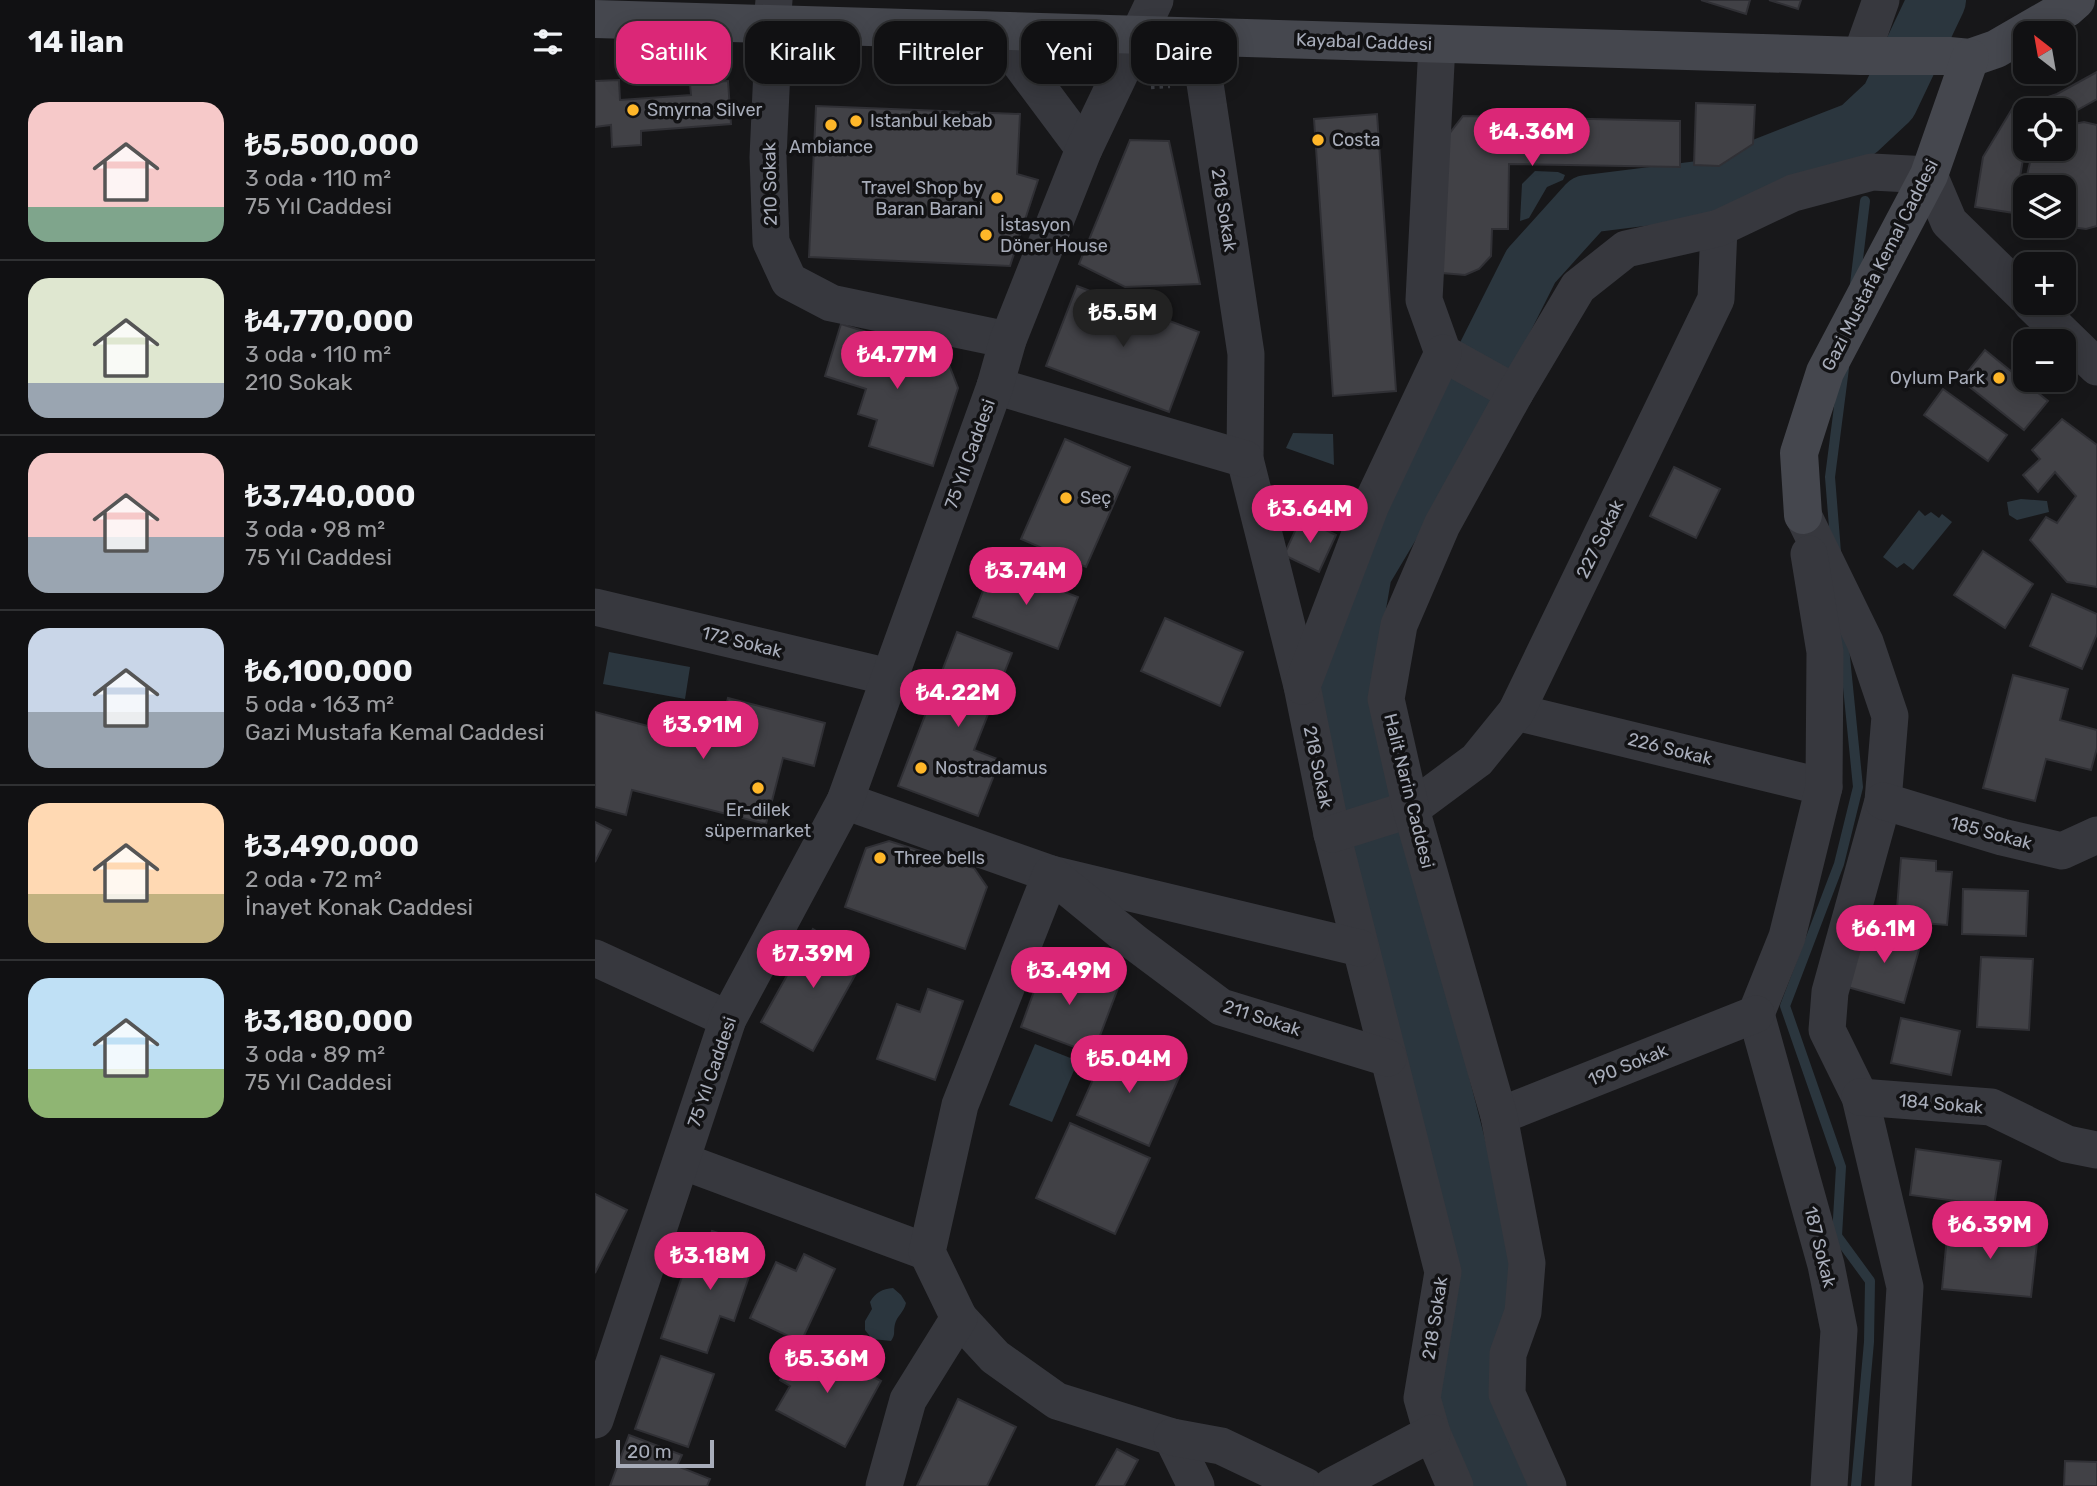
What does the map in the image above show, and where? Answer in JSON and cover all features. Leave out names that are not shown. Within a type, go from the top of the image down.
[{"type":"street","name":"75 Yıl Caddesi","points":[[1145,21],[1155,0]]},
{"type":"street","points":[[1861,57],[1881,0]]},
{"type":"street","name":"Kayabal Caddesi","points":[[1237,38],[1861,57],[1960,57],[1996,49],[2067,8],[2088,6]]},
{"type":"street","name":"Kayabal Caddesi","points":[[595,19],[773,12],[879,21]]},
{"type":"street","name":"210 Sokak","points":[[773,12],[768,157],[771,242],[789,281],[831,303],[1008,340]]},
{"type":"street","name":"Kayabal Caddesi","points":[[1007,31],[1131,35]]},
{"type":"street","points":[[1437,44],[1423,300],[1443,352],[1515,393]]},
{"type":"street","points":[[1007,46],[1084,149]]},
{"type":"street","name":"75 Yıl Caddesi","points":[[595,1420],[609,1333],[682,1161],[728,1019],[845,801],[995,386],[1008,340],[1084,149],[1131,52]]},
{"type":"street","name":"Gazi Mustafa Kemal Caddesi","points":[[1756,1014],[1787,937],[1824,787],[1825,652],[1803,515],[1799,453],[1828,366],[1929,175],[1960,57]]},
{"type":"street","name":"218 Sokak","points":[[1205,84],[1246,354],[1245,460],[1302,686],[1332,834],[1443,1272],[1422,1398],[1432,1433],[1455,1486]]},
{"type":"street","name":"Halit Narin Caddesi","points":[[1549,1486],[1507,1394],[1508,1354],[1523,1312],[1527,1263],[1499,1116],[1411,809],[1386,699],[1399,625],[1442,525],[1578,286],[1626,249],[1719,228],[1793,193],[1872,172],[1929,175]]},
{"type":"street","points":[[1929,175],[1949,222],[2013,284]]},
{"type":"street","name":"227 Sokak","points":[[1332,834],[1411,809],[1477,760],[1516,712],[1716,299],[1719,228]]},
{"type":"street","points":[[2043,315],[2097,367]]},
{"type":"street","points":[[1302,686],[1371,505],[1443,352]]},
{"type":"street","points":[[995,386],[1245,460]]},
{"type":"street","name":"Gazi Mustafa Kemal Caddesi","points":[[1803,515],[1865,642],[1890,716],[1883,802],[1830,992],[1828,1030],[1860,1097],[1906,1287],[1893,1486]]},
{"type":"street","name":"172 Sokak","points":[[595,607],[889,677]]},
{"type":"street","name":"226 Sokak","points":[[1516,712],[1824,787]]},
{"type":"street","name":"211 Sokak","points":[[845,801],[1051,874],[1360,948]]},
{"type":"street","name":"185 Sokak","points":[[1883,802],[2002,837],[2062,851],[2097,835]]},
{"type":"street","points":[[1051,874],[960,1105],[927,1252],[959,1318],[995,1357],[1057,1401],[1172,1437],[1221,1446],[1305,1486]]},
{"type":"street","name":"211 Sokak","points":[[1051,874],[1134,942],[1221,1007],[1388,1058]]},
{"type":"street","points":[[595,958],[728,1019]]},
{"type":"street","name":"190 Sokak","points":[[1499,1116],[1756,1014]]},
{"type":"street","name":"187 Sokak","points":[[1756,1014],[1826,1265],[1839,1330],[1829,1486]]},
{"type":"street","name":"184 Sokak","points":[[1860,1097],[1991,1107],[2067,1144],[2097,1150]]},
{"type":"street","points":[[682,1161],[927,1252]]},
{"type":"street","points":[[884,1486],[908,1400],[959,1318]]},
{"type":"street","points":[[1332,1486],[1432,1433]]},
{"type":"street","points":[[1172,1437],[1196,1486]]},
{"type":"shaded area","points":[[1535,171],[1565,175],[1563,180],[1547,187],[1529,218],[1520,221],[1522,184]]},
{"type":"shaded area","points":[[1293,433],[1333,434],[1334,465],[1286,448]]},
{"type":"shaded area","points":[[2021,499],[2047,501],[2049,512],[2017,520],[2009,515],[2007,502]]},
{"type":"shaded area","points":[[1919,510],[1925,516],[1931,512],[1939,518],[1942,514],[1952,522],[1913,570],[1904,563],[1897,568],[1883,557]]},
{"type":"shaded area","points":[[609,652],[690,667],[685,699],[603,684]]},
{"type":"shaded area","points":[[1035,1044],[1078,1061],[1052,1122],[1009,1105]]},
{"type":"shaded area","points":[[893,1288],[906,1303],[896,1321],[893,1337],[891,1341],[872,1339],[865,1330],[865,1321],[872,1309],[870,1302],[880,1292]]},
{"type":"building","points":[[1701,0],[1750,0],[1746,14]]},
{"type":"building","points":[[1769,0],[1801,0],[1798,9]]},
{"type":"building","points":[[2097,72],[2097,99],[2076,111],[2076,98],[2045,98],[2057,94]]},
{"type":"building","points":[[616,80],[616,84],[619,84],[620,100],[691,95],[690,84],[728,84],[731,124],[641,131],[641,145],[612,147],[611,125],[595,127],[595,81]]},
{"type":"building","points":[[1696,103],[1755,105],[1753,144],[1719,166],[1694,165]]},
{"type":"building","points":[[816,106],[1020,114],[1017,174],[1038,180],[1010,266],[809,257]]},
{"type":"building","points":[[2012,109],[2013,161],[2023,161],[2020,175],[2013,175],[2013,213],[1975,207],[1983,157]]},
{"type":"building","points":[[1377,114],[1396,391],[1333,396],[1314,119]]},
{"type":"building","points":[[1463,116],[1680,121],[1680,167],[1509,164],[1508,229],[1492,229],[1491,256],[1479,269],[1465,275],[1442,273],[1449,134]]},
{"type":"building","points":[[2076,124],[2097,125],[2097,226],[2086,229],[2076,228],[2076,175],[2027,175],[2030,161],[2076,161]]},
{"type":"building","points":[[1130,140],[1169,141],[1200,284],[1125,287],[1079,264]]},
{"type":"building","points":[[1077,286],[1199,332],[1169,412],[1046,366]]},
{"type":"building","points":[[841,324],[946,357],[958,388],[933,466],[869,446],[877,420],[858,414],[866,389],[825,376]]},
{"type":"building","points":[[1985,350],[2013,373],[2013,392],[2037,392],[2048,401],[2024,430],[1961,380]]},
{"type":"building","points":[[1943,389],[2007,435],[1988,461],[1924,415]]},
{"type":"building","points":[[2062,419],[2097,445],[2097,587],[2067,582],[2030,540],[2046,517],[2057,523],[2076,496],[2055,472],[2038,492],[2023,475],[2040,459],[2032,450]]},
{"type":"building","points":[[1065,439],[1130,467],[1086,567],[1021,539]]},
{"type":"building","points":[[1674,467],[1720,489],[1696,538],[1650,516]]},
{"type":"building","points":[[1301,518],[1336,535],[1319,572],[1284,555]]},
{"type":"building","points":[[1983,551],[2033,584],[2005,628],[1954,595]]},
{"type":"building","points":[[993,565],[1078,597],[1058,649],[973,617]]},
{"type":"building","points":[[2052,594],[2097,614],[2097,634],[2082,669],[2030,646]]},
{"type":"building","points":[[1165,618],[1243,652],[1220,706],[1141,671]]},
{"type":"building","points":[[957,632],[1012,653],[974,750],[1000,760],[978,816],[898,786]]},
{"type":"building","points":[[2013,675],[2068,689],[2060,720],[2097,730],[2097,748],[2091,770],[2046,759],[2035,801],[1983,788]]},
{"type":"building","points":[[728,698],[825,723],[814,766],[783,758],[766,824],[632,790],[626,815],[595,807],[595,712],[716,744]]},
{"type":"building","points":[[595,822],[611,830],[595,862]]},
{"type":"building","points":[[889,841],[974,868],[987,887],[965,949],[845,907],[866,848]]},
{"type":"building","points":[[1901,858],[1936,861],[1936,871],[1952,872],[1947,925],[1896,921]]},
{"type":"building","points":[[1963,889],[2028,891],[2026,936],[1962,934]]},
{"type":"building","points":[[1880,927],[1922,939],[1904,1003],[1844,986],[1858,938],[1875,942]]},
{"type":"building","points":[[813,929],[864,959],[813,1051],[761,1022]]},
{"type":"building","points":[[1981,957],[2033,959],[2029,1030],[1977,1027]]},
{"type":"building","points":[[1045,961],[1118,988],[1093,1054],[1021,1027]]},
{"type":"building","points":[[928,989],[963,1001],[935,1080],[877,1059],[897,1004],[920,1012]]},
{"type":"building","points":[[1901,1018],[1960,1031],[1951,1075],[1891,1063]]},
{"type":"building","points":[[1109,1044],[1180,1075],[1149,1146],[1077,1115]]},
{"type":"building","points":[[1070,1123],[1150,1158],[1115,1234],[1036,1198]]},
{"type":"building","points":[[1916,1149],[2001,1161],[1994,1206],[1910,1195]]},
{"type":"building","points":[[595,1194],[627,1210],[595,1273]]},
{"type":"building","points":[[1948,1226],[2038,1234],[2031,1297],[1942,1289]]},
{"type":"building","points":[[712,1231],[759,1247],[734,1321],[720,1316],[707,1353],[661,1338],[689,1256],[702,1261]]},
{"type":"building","points":[[804,1254],[835,1269],[801,1342],[750,1318],[776,1262],[796,1271]]},
{"type":"building","points":[[814,1345],[881,1381],[845,1447],[776,1410],[790,1386],[780,1380],[791,1358],[803,1365]]},
{"type":"building","points":[[661,1356],[714,1374],[688,1447],[635,1429]]},
{"type":"building","points":[[958,1399],[1016,1427],[987,1486],[917,1486]]},
{"type":"building","points":[[629,1435],[682,1455],[677,1466],[710,1479],[707,1486],[610,1486]]},
{"type":"building","points":[[1117,1449],[1138,1460],[1124,1486],[1096,1486]]},
{"type":"building","points":[[2065,1461],[2097,1462],[2097,1486],[2064,1486]]},
{"type":"waterway","points":[[1500,1486],[1471,1422],[1464,1365],[1482,1289],[1479,1233],[1345,708],[1350,647],[1363,572],[1454,419],[1531,266],[1587,204],[1707,189],[1858,130],[1889,101],[1937,0]]},
{"type":"waterway","points":[[1872,145],[1877,112]]},
{"type":"waterway","points":[[1855,284],[1865,201]]},
{"type":"waterway","points":[[1836,552],[1830,477],[1844,368]]},
{"type":"waterway","points":[[1842,627],[1858,787],[1839,864],[1785,1006],[1841,1167],[1837,1236],[1870,1281],[1869,1342],[1856,1486]]},
{"type":"place","name":"Smyrna Silver","points":[[633,110]]},
{"type":"place","name":"Istanbul kebab","points":[[856,121]]},
{"type":"place","name":"Ambiance","points":[[831,125]]},
{"type":"place","name":"Costa","points":[[1318,140]]},
{"type":"place","name":"Travel Shop by Baran Barani","points":[[997,198]]},
{"type":"place","name":"İstasyon Döner House","points":[[986,235]]},
{"type":"place","name":"Oylum Park","points":[[1999,378]]},
{"type":"place","name":"Seç","points":[[1066,498]]},
{"type":"place","name":"Nostradamus","points":[[921,768]]},
{"type":"place","name":"Er-dilek süpermarket","points":[[758,788]]},
{"type":"place","name":"Three bells","points":[[880,858]]}]
